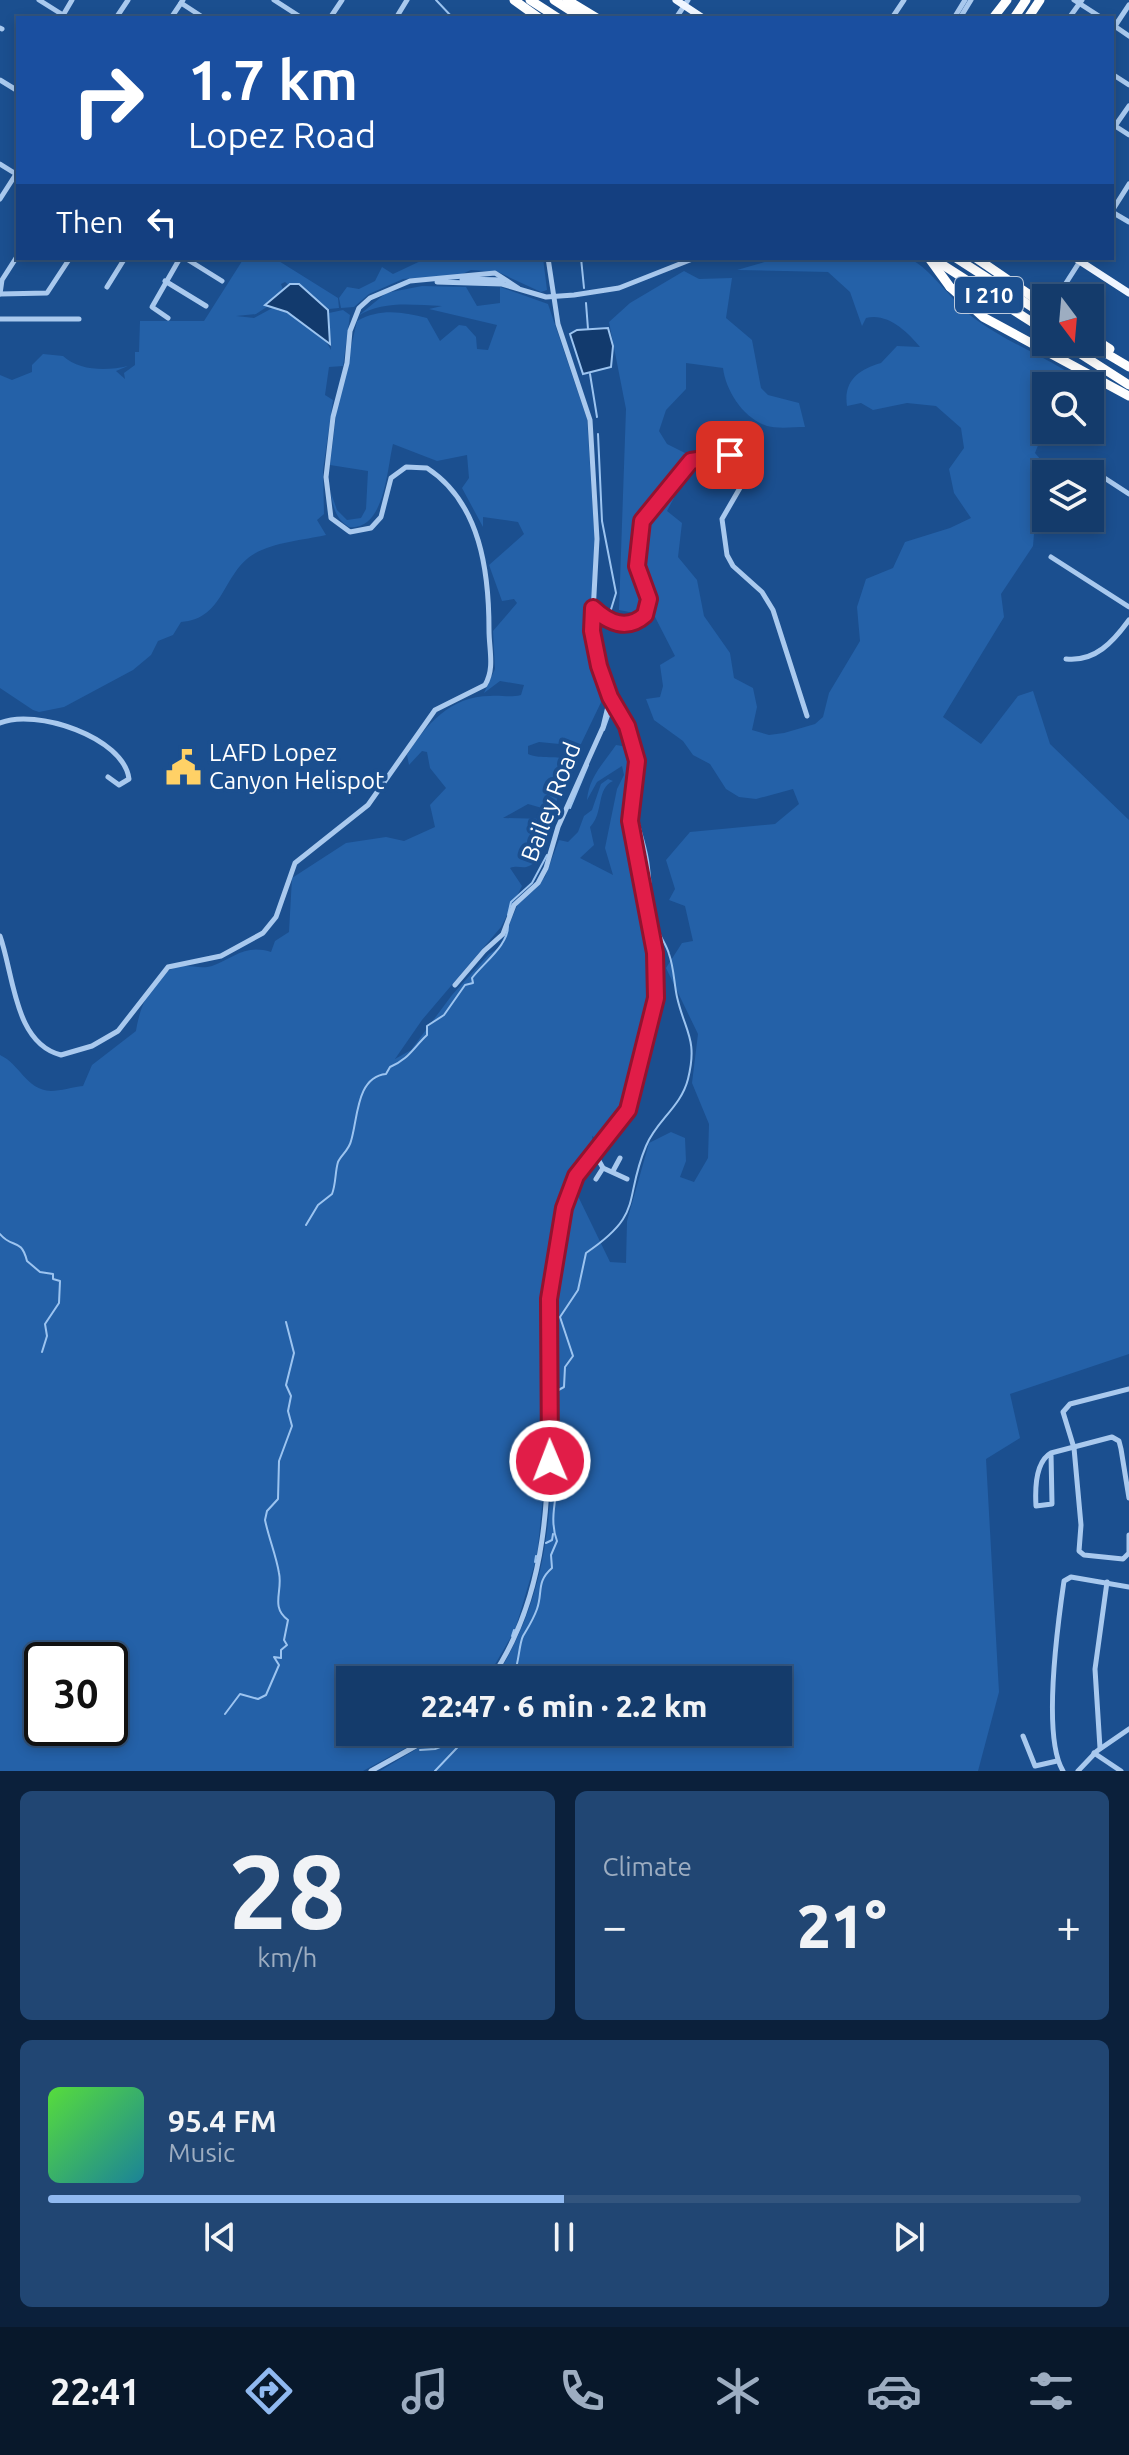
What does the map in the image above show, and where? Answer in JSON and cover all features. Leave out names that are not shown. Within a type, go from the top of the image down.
[{"type":"highway","points":[[514,0],[536,16]]},
{"type":"highway","points":[[530,0],[555,16]]},
{"type":"highway","points":[[554,0],[579,16]]},
{"type":"highway","points":[[567,0],[594,16]]},
{"type":"highway","points":[[995,16],[1007,0]]},
{"type":"highway","points":[[927,260],[987,293]]},
{"type":"highway","points":[[932,260],[950,287],[983,317],[1129,396]]},
{"type":"highway","name":"I 210","points":[[934,260],[1032,322]]},
{"type":"highway","name":"I 210","points":[[959,260],[1032,307]]},
{"type":"highway","points":[[967,260],[994,282]]},
{"type":"highway","points":[[979,260],[1032,296]]},
{"type":"highway","points":[[1104,345],[1128,367]]},
{"type":"highway","points":[[1104,352],[1128,367]]},
{"type":"highway","points":[[1084,356],[1129,385]]},
{"type":"main road","points":[[676,0],[686,3]]},
{"type":"main road","points":[[1080,260],[1129,293]]},
{"type":"street","points":[[39,0],[61,16]]},
{"type":"street","points":[[274,0],[299,16]]},
{"type":"street","points":[[1078,1],[1099,16]]},
{"type":"street","points":[[182,2],[201,16]]},
{"type":"street","points":[[1129,5],[1114,26],[1129,36]]},
{"type":"street","points":[[1129,106],[1114,125],[1129,135]]},
{"type":"street","points":[[0,199],[16,174]]},
{"type":"street","points":[[1114,208],[1129,184]]},
{"type":"street","points":[[16,258],[2,280],[0,294],[40,294],[51,288],[69,260]]},
{"type":"street","points":[[107,287],[124,260]]},
{"type":"street","points":[[168,318],[152,307],[159,289],[181,260]]},
{"type":"street","points":[[186,260],[222,281]]},
{"type":"street","points":[[498,1666],[515,1637],[540,1554],[551,1448],[549,1299],[568,1194],[594,1152],[628,1110],[656,998],[657,976],[630,821],[637,761],[627,726],[610,697],[594,641],[597,539],[590,420],[553,297],[548,260]]},
{"type":"street","points":[[434,281],[518,288],[553,297],[619,288],[690,260]]},
{"type":"street","points":[[1065,284],[1078,260]]},
{"type":"street","points":[[0,936],[24,1023],[38,1044],[61,1055],[105,1039],[127,1021],[142,997],[168,967],[221,956],[263,933],[276,917],[295,863],[368,805],[435,710],[485,685],[492,666],[488,583],[476,534],[452,493],[427,468],[406,467],[391,478],[377,522],[356,533],[335,524],[327,499],[335,405],[356,312],[370,298],[401,284],[462,279],[472,273],[498,274],[518,288]]},
{"type":"street","points":[[165,281],[206,306]]},
{"type":"street","points":[[0,319],[79,319]]},
{"type":"street","points":[[593,608],[621,625],[631,624],[645,615],[649,599],[637,566],[642,521],[684,466],[702,457],[730,455],[748,474],[722,519],[727,555],[736,570],[762,592],[777,619],[807,716]]},
{"type":"street","points":[[1104,478],[1129,494]]},
{"type":"street","points":[[1051,557],[1129,607]]},
{"type":"street","points":[[1066,659],[1080,660],[1095,654],[1115,640],[1129,620]]},
{"type":"street","name":"Bailey Road","points":[[455,985],[503,934],[514,905],[538,883],[546,868],[558,827],[604,724],[610,697]]},
{"type":"street","points":[[0,723],[24,718],[65,726],[107,744],[123,760],[129,779],[119,785],[108,777]]},
{"type":"street","points":[[594,1152],[603,1168],[627,1179]]},
{"type":"street","points":[[613,1171],[620,1158]]},
{"type":"street","points":[[596,1179],[603,1168]]},
{"type":"street","points":[[1129,1389],[1070,1404],[1064,1409],[1074,1448],[1081,1525],[1079,1551],[1084,1555],[1126,1557],[1129,1535]]},
{"type":"street","points":[[1051,1453],[1052,1504],[1036,1506],[1041,1460],[1051,1453],[1116,1438],[1121,1449],[1129,1498]]},
{"type":"street","points":[[1063,1771],[1057,1761],[1053,1679],[1063,1584],[1067,1578],[1129,1587]]},
{"type":"street","points":[[1100,1748],[1095,1669],[1107,1582]]},
{"type":"street","points":[[1078,1771],[1100,1748],[1127,1732]]},
{"type":"street","points":[[1023,1736],[1035,1766],[1057,1761]]},
{"type":"street","points":[[371,1771],[416,1746]]},
{"type":"street","points":[[1094,1753],[1121,1771]]},
{"type":"shaded area","points":[[243,260],[277,260],[338,298],[339,308],[329,309],[302,288],[291,287],[285,282],[281,284],[285,295],[256,314],[236,316],[254,318],[278,305],[278,311],[308,325],[331,350],[329,313],[343,310],[350,315],[343,366],[329,367],[325,395],[333,400],[323,470],[324,514],[317,520],[326,535],[280,544],[254,554],[243,562],[206,613],[181,622],[173,635],[158,641],[151,655],[133,670],[64,707],[39,712],[33,710],[0,688],[0,375],[12,380],[32,372],[32,365],[43,354],[63,356],[77,365],[94,368],[128,366],[116,371],[125,379],[124,373],[135,365],[135,352],[139,352],[140,321],[204,321]]},
{"type":"shaded area","points":[[423,260],[543,260],[547,290],[541,292],[498,272],[471,270],[460,275],[403,279],[369,294],[354,307],[341,308],[339,298],[347,287],[359,289],[375,281],[382,267],[393,274]]},
{"type":"shaded area","points":[[772,260],[912,260],[978,321],[1032,352],[1032,356],[1040,356],[1067,372],[1032,372],[1032,444],[1039,444],[1035,453],[1041,460],[1032,460],[1033,546],[1001,594],[1004,617],[943,717],[981,744],[1018,696],[1033,691],[1050,744],[1129,820],[1129,1354],[1010,1394],[1020,1438],[986,1459],[999,1692],[978,1771],[380,1771],[422,1746],[792,1746],[792,1666],[501,1666],[519,1633],[536,1586],[546,1539],[551,1491],[555,1292],[575,1190],[610,1262],[626,1263],[627,1221],[649,1143],[671,1132],[685,1138],[686,1161],[680,1177],[694,1182],[708,1158],[709,1124],[692,1083],[698,1034],[666,968],[682,943],[693,941],[685,906],[669,900],[675,889],[666,860],[690,832],[775,824],[799,804],[793,789],[756,799],[739,797],[726,789],[710,764],[693,755],[683,741],[654,720],[646,699],[660,697],[663,686],[660,665],[675,656],[655,617],[619,610],[626,409],[609,322],[630,303],[684,271],[699,279],[732,278],[726,318],[752,340],[761,388],[768,395],[799,403],[805,427],[767,426],[750,417],[737,403],[723,368],[686,363],[686,389],[666,410],[659,431],[667,444],[687,454],[685,477],[667,511],[682,523],[678,557],[697,580],[704,616],[730,653],[734,678],[753,688],[757,707],[752,730],[769,735],[784,733],[815,724],[823,717],[829,693],[860,641],[857,607],[866,579],[893,568],[905,542],[971,518],[954,493],[949,469],[964,448],[961,428],[936,406],[907,403],[873,410],[861,403],[847,406],[850,383],[860,372],[881,363],[897,346],[920,347],[903,330],[882,318],[866,318],[862,326],[850,292],[828,272],[737,270]]},
{"type":"shaded area","points":[[290,284],[299,284],[328,310],[330,344],[287,312],[265,305]]},
{"type":"shaded area","points":[[422,286],[466,287],[477,306],[500,303],[500,287],[548,304],[587,419],[595,544],[590,631],[605,694],[580,746],[539,742],[528,746],[528,754],[569,761],[555,806],[542,808],[528,804],[503,818],[545,819],[540,853],[529,866],[510,868],[522,886],[501,927],[422,1020],[395,1059],[411,1050],[452,995],[489,954],[499,948],[518,904],[545,877],[559,840],[568,842],[578,832],[584,816],[592,810],[601,784],[608,779],[613,781],[604,789],[597,815],[590,827],[594,845],[580,858],[613,875],[605,848],[617,789],[624,775],[622,766],[597,782],[587,800],[597,771],[616,745],[628,747],[635,759],[627,819],[652,959],[653,990],[626,1108],[601,1141],[592,1136],[594,1149],[578,1169],[558,1216],[549,1269],[548,1347],[543,1352],[548,1447],[537,1556],[515,1630],[494,1666],[336,1666],[336,1746],[409,1746],[363,1771],[0,1771],[0,1055],[42,1090],[83,1086],[92,1065],[136,1031],[148,995],[166,972],[178,967],[212,966],[247,951],[271,952],[275,941],[289,932],[292,878],[346,843],[386,837],[404,841],[435,827],[430,805],[446,788],[430,768],[427,752],[422,751],[409,765],[407,755],[431,723],[452,706],[476,697],[521,695],[524,685],[500,681],[484,693],[495,669],[493,631],[517,603],[514,599],[502,601],[489,565],[524,534],[518,522],[483,517],[483,527],[462,488],[469,478],[467,455],[437,461],[393,444],[377,509],[361,526],[349,527],[338,517],[331,493],[337,510],[347,520],[361,518],[366,509],[368,471],[330,465],[337,408],[357,321],[392,312],[427,318],[440,341],[459,325],[466,326],[476,337],[477,349],[488,350],[497,325],[429,309],[442,306],[388,306],[358,316],[386,293]]},
{"type":"shaded area","points":[[608,328],[613,346],[611,367],[583,374],[570,334],[577,330]]},
{"type":"waterway","points":[[436,0],[451,16]]},
{"type":"waterway","points":[[581,260],[584,288]]},
{"type":"waterway","points":[[586,303],[588,329]]},
{"type":"waterway","points":[[590,374],[597,417]]},
{"type":"waterway","points":[[598,434],[602,521],[616,593],[609,616]]},
{"type":"waterway","points":[[604,620],[600,642],[607,671],[631,721]]},
{"type":"waterway","points":[[604,730],[610,713]]},
{"type":"waterway","points":[[633,725],[644,772]]},
{"type":"waterway","points":[[570,808],[588,765]]},
{"type":"waterway","points":[[517,1666],[522,1639],[537,1609],[544,1578],[552,1568],[551,1555],[557,1541],[553,1519],[558,1476],[556,1454],[563,1444],[554,1420],[553,1393],[564,1387],[565,1367],[573,1356],[560,1317],[578,1290],[586,1253],[605,1239],[625,1216],[646,1146],[680,1098],[691,1065],[691,1045],[677,997],[671,959],[655,921],[648,860],[638,820],[637,803],[643,777]]},
{"type":"waterway","points":[[508,915],[511,902],[532,883],[547,855]]},
{"type":"waterway","points":[[306,1225],[318,1205],[332,1194],[338,1162],[350,1144],[360,1100],[369,1083],[386,1074],[390,1067],[406,1057],[427,1035],[427,1026],[444,1015],[465,985],[473,983],[472,978],[504,939],[508,925]]},
{"type":"waterway","points":[[0,1234],[19,1246],[27,1261],[40,1272],[53,1274],[53,1279],[60,1281],[59,1303],[45,1324],[47,1336],[42,1352]]},
{"type":"waterway","points":[[225,1714],[240,1694],[258,1699],[266,1695],[279,1665],[274,1657],[281,1658],[281,1650],[287,1645],[284,1640],[288,1620],[278,1604],[279,1573],[265,1520],[267,1511],[278,1499],[279,1461],[292,1426],[288,1411],[291,1396],[286,1385],[294,1353],[286,1322]]},
{"type":"waterway","points":[[546,1543],[552,1540],[553,1534]]},
{"type":"waterway","points":[[535,1562],[536,1556]]},
{"type":"waterway","points":[[512,1636],[514,1630]]},
{"type":"waterway","points":[[420,1750],[443,1746]]},
{"type":"waterway","points":[[435,1771],[459,1746]]},
{"type":"place","name":"LAFD Lopez Canyon Helispot","points":[[183,767]]},
{"type":"route","points":[[550,1461],[549,1299],[564,1208],[576,1176],[628,1110],[656,998],[655,953],[630,821],[637,761],[627,726],[610,697],[599,666],[592,631],[593,608],[621,625],[631,624],[645,615],[649,599],[637,566],[642,521],[684,466],[702,457],[730,455]]}]
